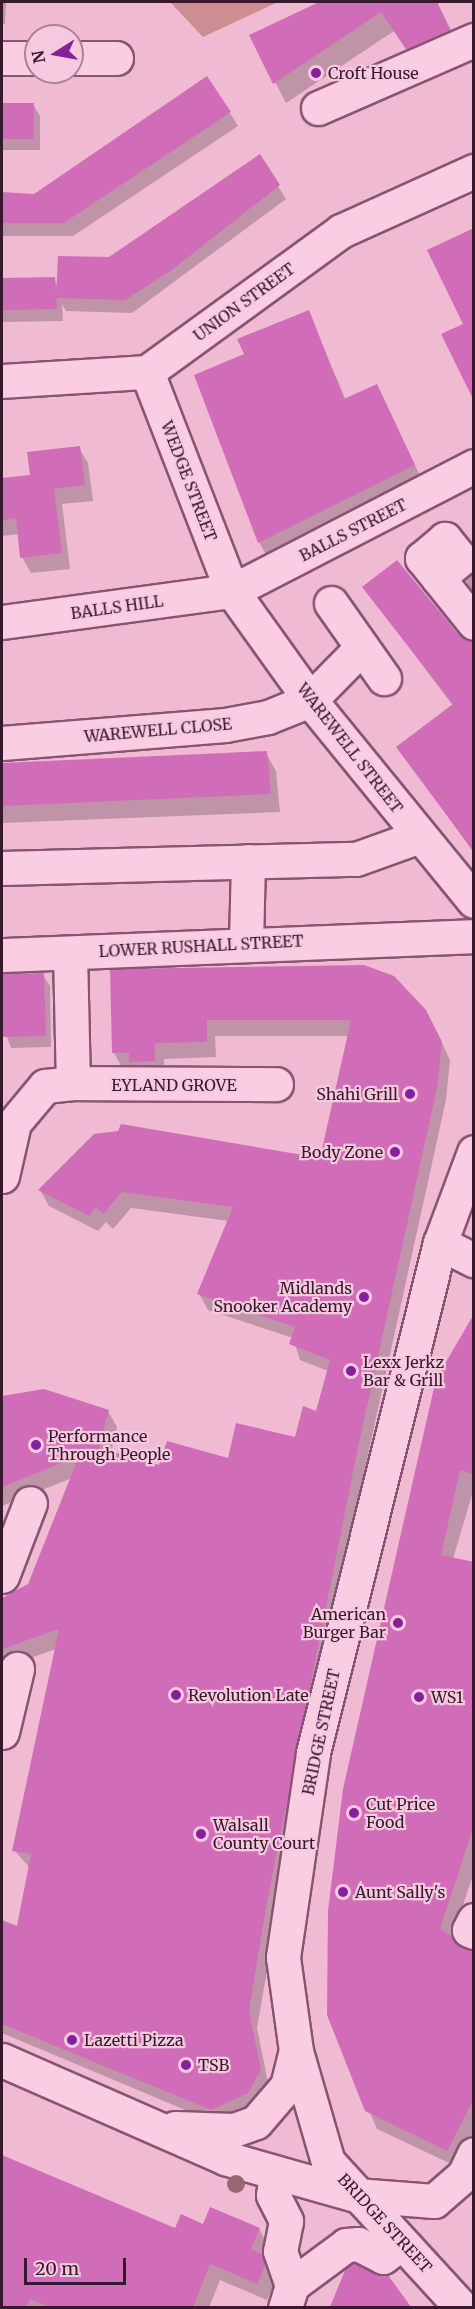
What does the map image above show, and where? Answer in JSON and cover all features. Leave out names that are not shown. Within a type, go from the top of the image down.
[{"type":"street","points":[[318,108],[474,40]]},
{"type":"street","points":[[2,58],[24,58]]},
{"type":"street","points":[[84,58],[116,58]]},
{"type":"street","name":"UNION STREET","points":[[147,372],[341,231],[474,171]]},
{"type":"street","points":[[2,381],[147,372]]},
{"type":"street","name":"WEDGE STREET","points":[[147,372],[232,591]]},
{"type":"street","name":"BALLS STREET","points":[[232,591],[474,466]]},
{"type":"street","points":[[438,578],[474,623]]},
{"type":"street","name":"BALLS HILL","points":[[2,622],[232,591]]},
{"type":"street","name":"WAREWELL STREET","points":[[232,591],[310,700],[474,901]]},
{"type":"street","points":[[331,603],[384,678]]},
{"type":"street","points":[[310,700],[362,647]]},
{"type":"street","name":"WAREWELL CLOSE","points":[[2,743],[225,725],[310,700]]},
{"type":"street","points":[[2,868],[356,859],[420,836]]},
{"type":"street","points":[[246,943],[248,861]]},
{"type":"street","name":"LOWER RUSHALL STREET","points":[[400,936],[474,916]]},
{"type":"street","name":"LOWER RUSHALL STREET","points":[[2,955],[400,936],[474,936]]},
{"type":"street","points":[[70,953],[73,1083]]},
{"type":"street","name":"EYLAND GROVE","points":[[2,1176],[14,1123],[45,1086],[73,1083],[276,1084]]},
{"type":"street","name":"BRIDGE STREET","points":[[462,2307],[356,2195],[328,2162],[296,2051],[283,1957],[313,1754],[440,1243],[474,1152]]},
{"type":"street","points":[[440,1243],[474,1260]]},
{"type":"street","points":[[2,1576],[30,1503]]},
{"type":"street","points":[[2,1732],[17,1670]]},
{"type":"street","points":[[474,1920],[469,1930],[474,1932]]},
{"type":"street","points":[[152,2127],[234,2130],[256,2122],[287,2086],[296,2051]]},
{"type":"street","points":[[2,2060],[152,2127],[276,2176],[356,2195],[434,2201],[464,2175],[474,2154]]},
{"type":"street","points":[[276,2176],[273,2195],[286,2221],[279,2251],[288,2296]]},
{"type":"street","points":[[288,2296],[346,2245],[383,2257],[402,2243]]},
{"type":"shaded area","points":[[170,2],[278,2],[203,37]]},
{"type":"building","points":[[319,2],[437,2],[450,30],[406,49],[381,12],[273,84],[249,35]]},
{"type":"building","points":[[207,76],[231,112],[64,223],[2,223],[2,192],[34,194]]},
{"type":"building","points":[[2,103],[34,103],[34,139],[2,139]]},
{"type":"building","points":[[260,154],[280,185],[169,272],[125,300],[56,298],[58,256],[109,257]]},
{"type":"building","points":[[474,228],[474,401],[441,334],[463,324],[427,250]]},
{"type":"building","points":[[55,277],[57,309],[2,310],[2,278]]},
{"type":"building","points":[[309,310],[344,399],[377,384],[415,465],[258,543],[194,375],[244,354],[237,339]]},
{"type":"building","points":[[80,446],[85,485],[54,489],[62,553],[20,558],[16,518],[2,520],[2,478],[30,475],[27,452]]},
{"type":"building","points":[[397,560],[459,635],[474,641],[474,852],[396,747],[453,704],[362,587]]},
{"type":"building","points":[[267,751],[271,794],[2,806],[2,763]]},
{"type":"building","points":[[364,965],[394,976],[426,1010],[442,1042],[438,1083],[357,1452],[267,1902],[249,2011],[261,2070],[248,2093],[211,2110],[2,2024],[2,1920],[17,1926],[31,1854],[12,1851],[59,1629],[2,1649],[2,1598],[28,1584],[79,1456],[2,1487],[2,1396],[44,1389],[109,1410],[99,1448],[159,1465],[167,1441],[228,1458],[236,1423],[295,1437],[303,1406],[316,1411],[330,1360],[289,1344],[295,1327],[197,1294],[233,1207],[122,1192],[103,1214],[96,1207],[89,1216],[38,1190],[94,1134],[118,1131],[121,1124],[320,1158],[351,1020],[207,1020],[207,1042],[155,1043],[155,1061],[129,1062],[129,1053],[112,1053],[110,969]]},
{"type":"building","points":[[44,973],[46,1036],[2,1037],[2,974]]},
{"type":"building","points":[[474,1314],[474,1474],[460,1470],[441,1555],[474,1562],[474,1825],[440,1929],[474,1950],[474,2099],[447,2151],[365,2111],[327,2015],[328,1911],[343,1789],[436,1379]]},
{"type":"building","points":[[2,2155],[175,2228],[181,2214],[203,2224],[210,2207],[260,2228],[251,2249],[262,2254],[265,2266],[257,2284],[210,2264],[193,2307],[49,2307],[30,2299],[26,2307],[2,2307]]},
{"type":"building","points":[[354,2263],[388,2275],[411,2307],[330,2307],[346,2268]]},
{"type":"place","name":"Croft House","points":[[316,73]]},
{"type":"place","name":"Shahi Grill","points":[[410,1094]]},
{"type":"place","name":"Body Zone","points":[[395,1152]]},
{"type":"place","name":"Midlands Snooker Academy","points":[[364,1297]]},
{"type":"place","name":"Lexx Jerkz Bar & Grill","points":[[351,1371]]},
{"type":"place","name":"Performance Through People","points":[[36,1445]]},
{"type":"place","name":"American Burger Bar","points":[[398,1623]]},
{"type":"place","name":"Revolution Late","points":[[176,1695]]},
{"type":"place","name":"WS1","points":[[419,1697]]},
{"type":"place","name":"Cut Price Food","points":[[354,1813]]},
{"type":"place","name":"Walsall County Court","points":[[201,1834]]},
{"type":"place","name":"Aunt Sally's","points":[[343,1892]]},
{"type":"place","name":"Lazetti Pizza","points":[[72,2040]]},
{"type":"place","name":"TSB","points":[[186,2065]]}]
